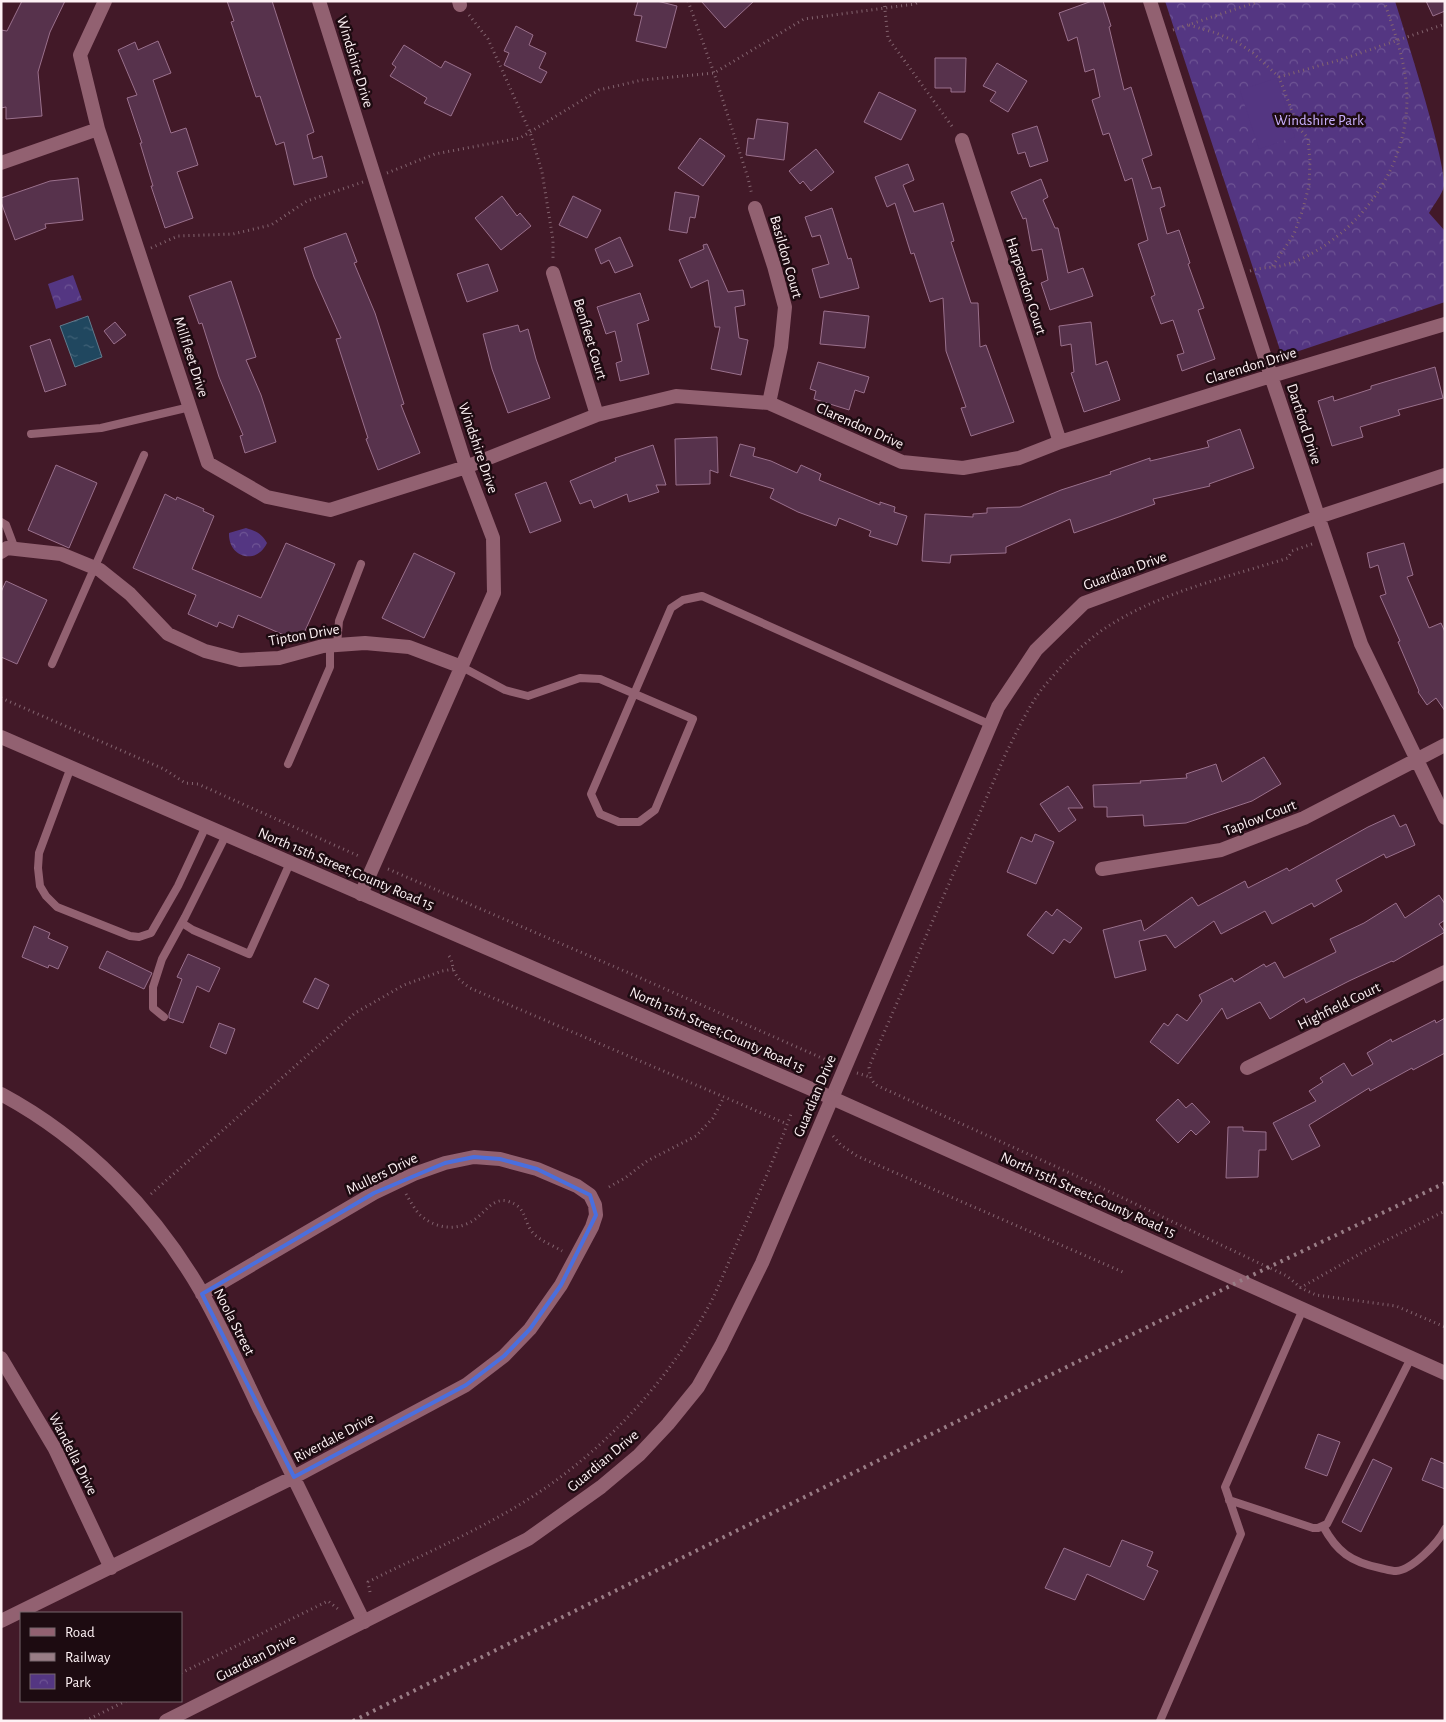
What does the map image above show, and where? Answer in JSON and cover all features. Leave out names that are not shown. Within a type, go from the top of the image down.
[{"type":"street","name":"Millfleet Drive","points":[[105,1],[80,54],[98,129],[208,463],[267,497],[330,510],[466,467]]},
{"type":"street","name":"Windshire Drive","points":[[319,1],[466,467],[493,538],[494,593],[361,894]]},
{"type":"street","name":"Dartford Drive","points":[[1150,1],[1238,276],[1361,644],[1445,818]]},
{"type":"street","points":[[1,163],[98,129]]},
{"type":"street","name":"Harpendon Court","points":[[962,140],[1060,442]]},
{"type":"street","name":"Basildon Court","points":[[755,208],[785,307],[781,347],[769,403]]},
{"type":"street","name":"Benfleet Court","points":[[553,273],[597,415]]},
{"type":"street","name":"Clarendon Drive","points":[[466,467],[597,415],[676,396],[769,403],[902,462],[963,468],[1018,458],[1060,442],[1445,324]]},
{"type":"street","name":"Guardian Drive","points":[[166,1721],[528,1539],[624,1468],[668,1424],[698,1387],[722,1346],[762,1263],[998,707],[1036,650],[1084,603],[1318,518],[1445,475]]},
{"type":"street","name":"Tipton Drive","points":[[8,551],[61,554],[100,570],[130,594],[168,634],[205,651],[240,660],[279,658],[334,645],[365,643],[409,647],[462,668]]},
{"type":"street","name":"North 15th Street;County Road 15","points":[[1,737],[832,1098],[1445,1373]]},
{"type":"street","name":"Taplow Court","points":[[1102,869],[1221,850],[1304,818],[1445,745]]},
{"type":"street","name":"Highfield Court","points":[[1246,1068],[1445,972]]},
{"type":"street","name":"Noola Street","points":[[1,1094],[29,1109],[84,1151],[128,1193],[174,1249],[202,1294],[364,1622]]},
{"type":"street","name":"Mullers Drive","points":[[202,1294],[374,1193],[414,1174],[444,1163],[474,1157],[500,1159],[537,1169],[577,1186],[590,1195]]},
{"type":"street","name":"Riverdale Drive","points":[[1,1620],[111,1568],[294,1477],[466,1385],[504,1356],[530,1328],[561,1286],[592,1227],[596,1214],[595,1205],[590,1195]]},
{"type":"street","name":"Wandella Drive","points":[[1,1358],[55,1449],[111,1568]]},
{"type":"lane","points":[[32,434],[102,428],[190,407]]},
{"type":"lane","points":[[52,664],[144,455]]},
{"type":"lane","points":[[1,522],[6,525],[8,551]]},
{"type":"lane","points":[[288,764],[330,667],[339,621],[361,564]]},
{"type":"lane","points":[[462,668],[505,690],[528,696],[553,689],[580,678],[600,679],[634,693],[694,719],[655,810],[639,822],[619,822],[600,814],[591,794],[634,693],[671,608],[683,600],[702,596],[991,725]]},
{"type":"lane","points":[[71,767],[38,853],[40,886],[46,896],[57,906],[130,936],[139,937],[151,933],[178,886],[206,826]]},
{"type":"lane","points":[[164,1017],[153,1008],[153,987],[162,959],[226,835]]},
{"type":"lane","points":[[182,923],[193,930],[249,954],[290,862]]},
{"type":"lane","points":[[1160,1721],[1241,1534],[1225,1488],[1303,1310]]},
{"type":"lane","points":[[1229,1500],[1313,1528],[1323,1526],[1330,1519],[1411,1358]]},
{"type":"lane","points":[[1323,1526],[1331,1542],[1348,1558],[1366,1565],[1396,1571],[1421,1559],[1445,1529]]},
{"type":"path","points":[[688,1],[714,73],[748,178],[755,208]]},
{"type":"path","points":[[884,1],[888,38],[962,140]]},
{"type":"path","points":[[139,254],[178,236],[233,234],[271,224],[307,201],[375,178],[435,154],[520,138],[598,90],[642,80],[714,73],[804,19],[915,4],[920,1]]},
{"type":"path","points":[[1160,34],[1260,1]]},
{"type":"path","points":[[1238,276],[1260,267],[1272,268],[1287,265],[1308,256],[1333,240],[1355,221],[1375,197],[1390,173],[1401,140],[1405,113],[1406,84],[1397,40],[1384,1]]},
{"type":"path","points":[[460,3],[488,39],[530,132],[542,172],[553,240],[553,273]]},
{"type":"path","points":[[1279,77],[1343,59],[1445,24]]},
{"type":"path","points":[[1189,25],[1216,32],[1237,42],[1253,53],[1279,77],[1298,127],[1308,138],[1310,161],[1309,186],[1302,212],[1294,234],[1272,268]]},
{"type":"path","points":[[1325,538],[1292,551],[1288,558],[1176,594],[1134,611],[1103,629],[1072,655],[1045,685],[1024,717],[1006,753],[870,1067],[870,1077],[878,1086],[1072,1174],[1287,1276],[1301,1288],[1316,1295],[1396,1306],[1445,1327]]},
{"type":"path","points":[[1,698],[164,769],[185,783],[198,784],[628,972],[844,1069],[870,1077]]},
{"type":"path","points":[[449,956],[460,981],[470,988],[787,1124]]},
{"type":"path","points":[[151,1194],[354,1013],[404,985],[442,971],[454,969]]},
{"type":"path","points":[[609,1186],[625,1178],[647,1161],[696,1136],[713,1118],[724,1097]]},
{"type":"path","points":[[370,1592],[368,1582],[504,1514],[550,1484],[590,1453],[632,1413],[686,1342],[712,1298],[755,1203],[791,1114]]},
{"type":"path","points":[[833,1136],[841,1145],[857,1156],[1125,1273]]},
{"type":"path","points":[[405,1193],[418,1213],[442,1227],[451,1228],[465,1225],[497,1202],[514,1203],[522,1209],[531,1230],[536,1236],[562,1251]]},
{"type":"path","points":[[1281,1300],[1365,1251],[1445,1211]]},
{"type":"path","points":[[182,1673],[328,1601],[338,1609]]},
{"type":"path","points":[[85,1721],[124,1702]]},
{"type":"highlighted area","points":[[474,1157],[500,1159],[537,1169],[590,1195],[596,1215],[561,1285],[530,1329],[504,1356],[466,1385],[294,1477],[202,1294],[374,1193],[445,1163]]},
{"type":"green space","name":"Windshire Park","points":[[1165,1],[1395,1],[1424,96],[1443,172],[1443,189],[1429,213],[1445,231],[1445,302],[1287,355],[1280,350]]},
{"type":"green space","points":[[1277,78],[1295,137],[1259,149],[1240,90]]},
{"type":"green space","points":[[73,275],[82,300],[56,309],[48,284]]},
{"type":"green space","points":[[246,528],[258,533],[267,543],[256,555],[244,556],[238,553],[230,541],[229,533]]},
{"type":"water","points":[[88,316],[102,357],[75,367],[60,326]]},
{"type":"building","points":[[22,1],[65,1],[50,32],[38,72],[42,116],[6,119],[6,107],[1,108],[1,30],[7,31]]},
{"type":"building","points":[[227,1],[272,1],[314,132],[307,135],[313,159],[322,156],[327,177],[294,185],[284,142],[276,145],[260,96],[256,97],[231,22],[234,21]]},
{"type":"building","points":[[638,1],[657,1],[677,6],[666,48],[636,41],[642,16],[634,15]]},
{"type":"building","points":[[701,1],[754,1],[725,28]]},
{"type":"building","points":[[1092,1],[1103,1],[1111,26],[1109,27],[1124,90],[1131,87],[1152,155],[1142,159],[1152,189],[1160,187],[1165,206],[1160,208],[1167,234],[1179,230],[1190,263],[1188,264],[1204,308],[1198,310],[1215,359],[1182,371],[1177,355],[1184,353],[1173,320],[1161,324],[1151,297],[1155,295],[1138,244],[1148,240],[1132,178],[1125,181],[1109,133],[1103,135],[1092,100],[1100,97],[1094,69],[1085,72],[1077,37],[1068,41],[1059,13]]},
{"type":"building","points":[[1426,1],[1445,1],[1445,11],[1433,16]]},
{"type":"building","points":[[516,26],[533,35],[529,45],[546,53],[539,68],[547,72],[541,83],[504,65],[509,53],[504,51]]},
{"type":"building","points":[[158,41],[171,73],[153,80],[171,133],[186,128],[198,165],[177,172],[193,218],[165,228],[151,186],[153,186],[140,143],[142,143],[127,98],[137,95],[118,50],[135,42],[138,50]]},
{"type":"building","points":[[404,45],[441,68],[445,61],[471,74],[451,116],[424,103],[427,98],[390,76],[396,67],[392,64]]},
{"type":"building","points":[[935,58],[966,58],[965,92],[951,92],[951,88],[935,88]]},
{"type":"building","points":[[997,63],[1027,81],[1008,112],[990,101],[996,92],[983,86]]},
{"type":"building","points":[[879,92],[916,110],[901,140],[864,122]]},
{"type":"building","points":[[757,119],[788,123],[784,160],[746,155],[748,138],[754,139]]},
{"type":"building","points":[[1037,126],[1048,161],[1030,167],[1025,152],[1018,154],[1012,134]]},
{"type":"building","points":[[700,138],[725,156],[703,186],[678,168]]},
{"type":"building","points":[[816,149],[834,172],[811,191],[803,181],[800,184],[789,171]]},
{"type":"building","points":[[908,164],[914,180],[903,185],[914,212],[943,203],[954,241],[951,242],[971,303],[978,303],[980,347],[986,345],[1014,422],[971,436],[961,408],[966,407],[946,351],[943,298],[930,302],[914,253],[911,254],[895,203],[887,207],[875,177]]},
{"type":"building","points":[[78,178],[83,220],[45,224],[46,228],[15,240],[1,198],[50,181]]},
{"type":"building","points":[[1041,179],[1048,197],[1043,200],[1055,228],[1058,228],[1068,273],[1083,268],[1093,296],[1050,310],[1041,283],[1048,280],[1042,249],[1032,251],[1026,218],[1023,219],[1011,192]]},
{"type":"building","points":[[675,192],[699,196],[695,218],[690,217],[687,233],[669,230]]},
{"type":"building","points":[[502,196],[517,216],[520,213],[531,226],[501,250],[475,218]]},
{"type":"building","points":[[573,196],[601,210],[587,238],[559,225]]},
{"type":"building","points":[[832,208],[848,259],[851,258],[859,288],[820,298],[812,269],[829,264],[820,235],[812,237],[805,217]]},
{"type":"building","points":[[346,233],[357,262],[354,263],[375,313],[404,404],[401,405],[420,453],[378,470],[366,439],[368,438],[336,339],[341,338],[314,277],[304,248]]},
{"type":"building","points":[[620,237],[633,266],[615,273],[609,260],[601,264],[595,249]]},
{"type":"building","points":[[707,244],[728,292],[743,290],[745,305],[735,307],[739,338],[748,340],[741,375],[711,369],[720,327],[715,327],[708,280],[691,288],[679,260],[704,249],[703,245]]},
{"type":"building","points":[[488,264],[498,291],[467,302],[457,274]]},
{"type":"building","points":[[231,281],[256,357],[246,360],[261,395],[276,442],[245,453],[240,436],[243,435],[219,377],[202,323],[199,324],[189,296]]},
{"type":"building","points":[[640,293],[649,320],[637,324],[649,374],[620,381],[616,363],[622,361],[615,331],[606,334],[597,307]]},
{"type":"building","points":[[824,311],[869,316],[865,348],[820,344]]},
{"type":"building","points":[[115,322],[126,335],[114,344],[104,331]]},
{"type":"building","points":[[1091,322],[1096,365],[1107,361],[1120,400],[1084,412],[1071,373],[1074,372],[1071,344],[1061,346],[1059,326]]},
{"type":"building","points":[[518,325],[520,332],[528,329],[550,398],[508,413],[492,369],[483,334]]},
{"type":"building","points":[[50,339],[66,385],[45,392],[30,346]]},
{"type":"building","points":[[818,362],[869,377],[864,393],[855,390],[849,410],[814,399],[816,391],[810,389]]},
{"type":"building","points":[[1435,367],[1443,398],[1398,410],[1400,415],[1360,427],[1363,437],[1332,446],[1318,401],[1333,396],[1334,401],[1371,389],[1371,386]]},
{"type":"building","points":[[1240,429],[1254,468],[1209,484],[1210,486],[1153,499],[1155,504],[1074,533],[1070,519],[1006,547],[1006,553],[951,555],[950,563],[922,561],[925,514],[973,517],[973,514],[987,513],[987,508],[1020,507],[1150,458],[1150,461],[1209,447],[1207,441]]},
{"type":"building","points":[[717,437],[718,473],[710,470],[710,484],[676,485],[675,439]]},
{"type":"building","points":[[740,444],[755,448],[753,456],[771,461],[797,473],[801,465],[821,474],[819,480],[880,505],[880,502],[895,507],[894,512],[907,516],[897,545],[869,536],[871,531],[839,518],[836,526],[798,512],[770,498],[774,489],[730,476]]},
{"type":"building","points":[[653,445],[666,485],[656,485],[659,492],[629,502],[627,494],[594,508],[591,500],[580,504],[570,481],[616,461],[615,458]]},
{"type":"building","points":[[56,465],[97,483],[69,548],[28,530]]},
{"type":"building","points":[[546,482],[561,521],[530,533],[515,494]]},
{"type":"building","points":[[165,494],[176,500],[177,497],[204,509],[203,511],[214,516],[192,569],[261,598],[286,543],[335,564],[300,642],[238,615],[233,628],[219,622],[217,627],[188,614],[196,595],[133,568]]},
{"type":"building","points":[[1404,543],[1413,575],[1407,577],[1429,628],[1441,623],[1445,632],[1445,711],[1436,698],[1427,705],[1418,692],[1398,642],[1400,641],[1380,596],[1386,594],[1378,565],[1370,568],[1367,553]]},
{"type":"building","points":[[414,553],[455,573],[424,638],[382,618]]},
{"type":"building","points":[[6,581],[47,600],[17,664],[1,657],[1,592]]},
{"type":"building","points":[[1264,757],[1281,784],[1252,801],[1186,823],[1144,826],[1143,815],[1107,817],[1107,807],[1094,807],[1093,785],[1141,783],[1140,781],[1187,778],[1186,774],[1216,764],[1222,782]]},
{"type":"building","points":[[1068,786],[1083,808],[1068,808],[1076,820],[1059,832],[1040,804]]},
{"type":"building","points":[[1394,815],[1400,827],[1406,824],[1415,845],[1386,858],[1384,854],[1336,880],[1342,891],[1314,907],[1312,903],[1272,924],[1265,911],[1221,934],[1214,921],[1175,948],[1166,935],[1139,941],[1146,970],[1115,978],[1103,930],[1141,920],[1144,931],[1192,897],[1198,906],[1245,881],[1248,888],[1287,868],[1289,871],[1368,827]]},
{"type":"building","points":[[1035,834],[1054,842],[1036,884],[1007,872],[1021,837],[1032,842]]},
{"type":"building","points":[[1439,895],[1445,904],[1445,920],[1439,924],[1445,932],[1393,962],[1349,981],[1306,1003],[1304,998],[1270,1019],[1260,1002],[1227,1019],[1222,1008],[1178,1064],[1150,1042],[1164,1023],[1168,1026],[1177,1014],[1187,1021],[1202,1001],[1199,995],[1232,978],[1234,982],[1264,964],[1266,967],[1275,962],[1284,978],[1336,952],[1330,939],[1364,923],[1396,903],[1405,918]]},
{"type":"building","points":[[1057,909],[1082,928],[1070,943],[1064,939],[1053,954],[1027,935],[1046,911],[1052,916]]},
{"type":"building","points":[[34,926],[50,933],[48,938],[68,947],[58,969],[49,965],[48,968],[22,957]]},
{"type":"building","points":[[107,951],[152,973],[144,989],[99,968]]},
{"type":"building","points":[[188,954],[220,968],[209,992],[197,986],[183,1023],[169,1018],[169,1014],[182,979],[177,977]]},
{"type":"building","points":[[315,978],[329,985],[318,1009],[303,1002]]},
{"type":"building","points":[[1445,1018],[1445,1053],[1413,1070],[1412,1068],[1370,1091],[1369,1088],[1309,1125],[1320,1146],[1292,1160],[1273,1123],[1316,1101],[1309,1091],[1323,1082],[1320,1078],[1344,1063],[1352,1076],[1373,1064],[1367,1053],[1391,1039],[1392,1042],[1435,1020],[1436,1023]]},
{"type":"building","points":[[219,1023],[235,1029],[226,1054],[210,1047]]},
{"type":"building","points":[[1178,1099],[1186,1108],[1192,1103],[1210,1122],[1196,1135],[1191,1130],[1178,1143],[1156,1120]]},
{"type":"building","points":[[1228,1127],[1243,1127],[1243,1131],[1266,1132],[1266,1150],[1259,1150],[1258,1177],[1226,1178]]},
{"type":"building","points":[[1318,1434],[1340,1442],[1327,1476],[1305,1468]]},
{"type":"building","points":[[1431,1458],[1445,1464],[1445,1489],[1422,1480]]},
{"type":"building","points":[[1373,1459],[1392,1468],[1361,1532],[1342,1522]]},
{"type":"building","points":[[1122,1540],[1153,1552],[1147,1566],[1158,1571],[1144,1600],[1087,1574],[1075,1600],[1045,1588],[1064,1548],[1110,1567]]},
{"type":"railway","points":[[353,1721],[1240,1281],[1445,1183]]}]
